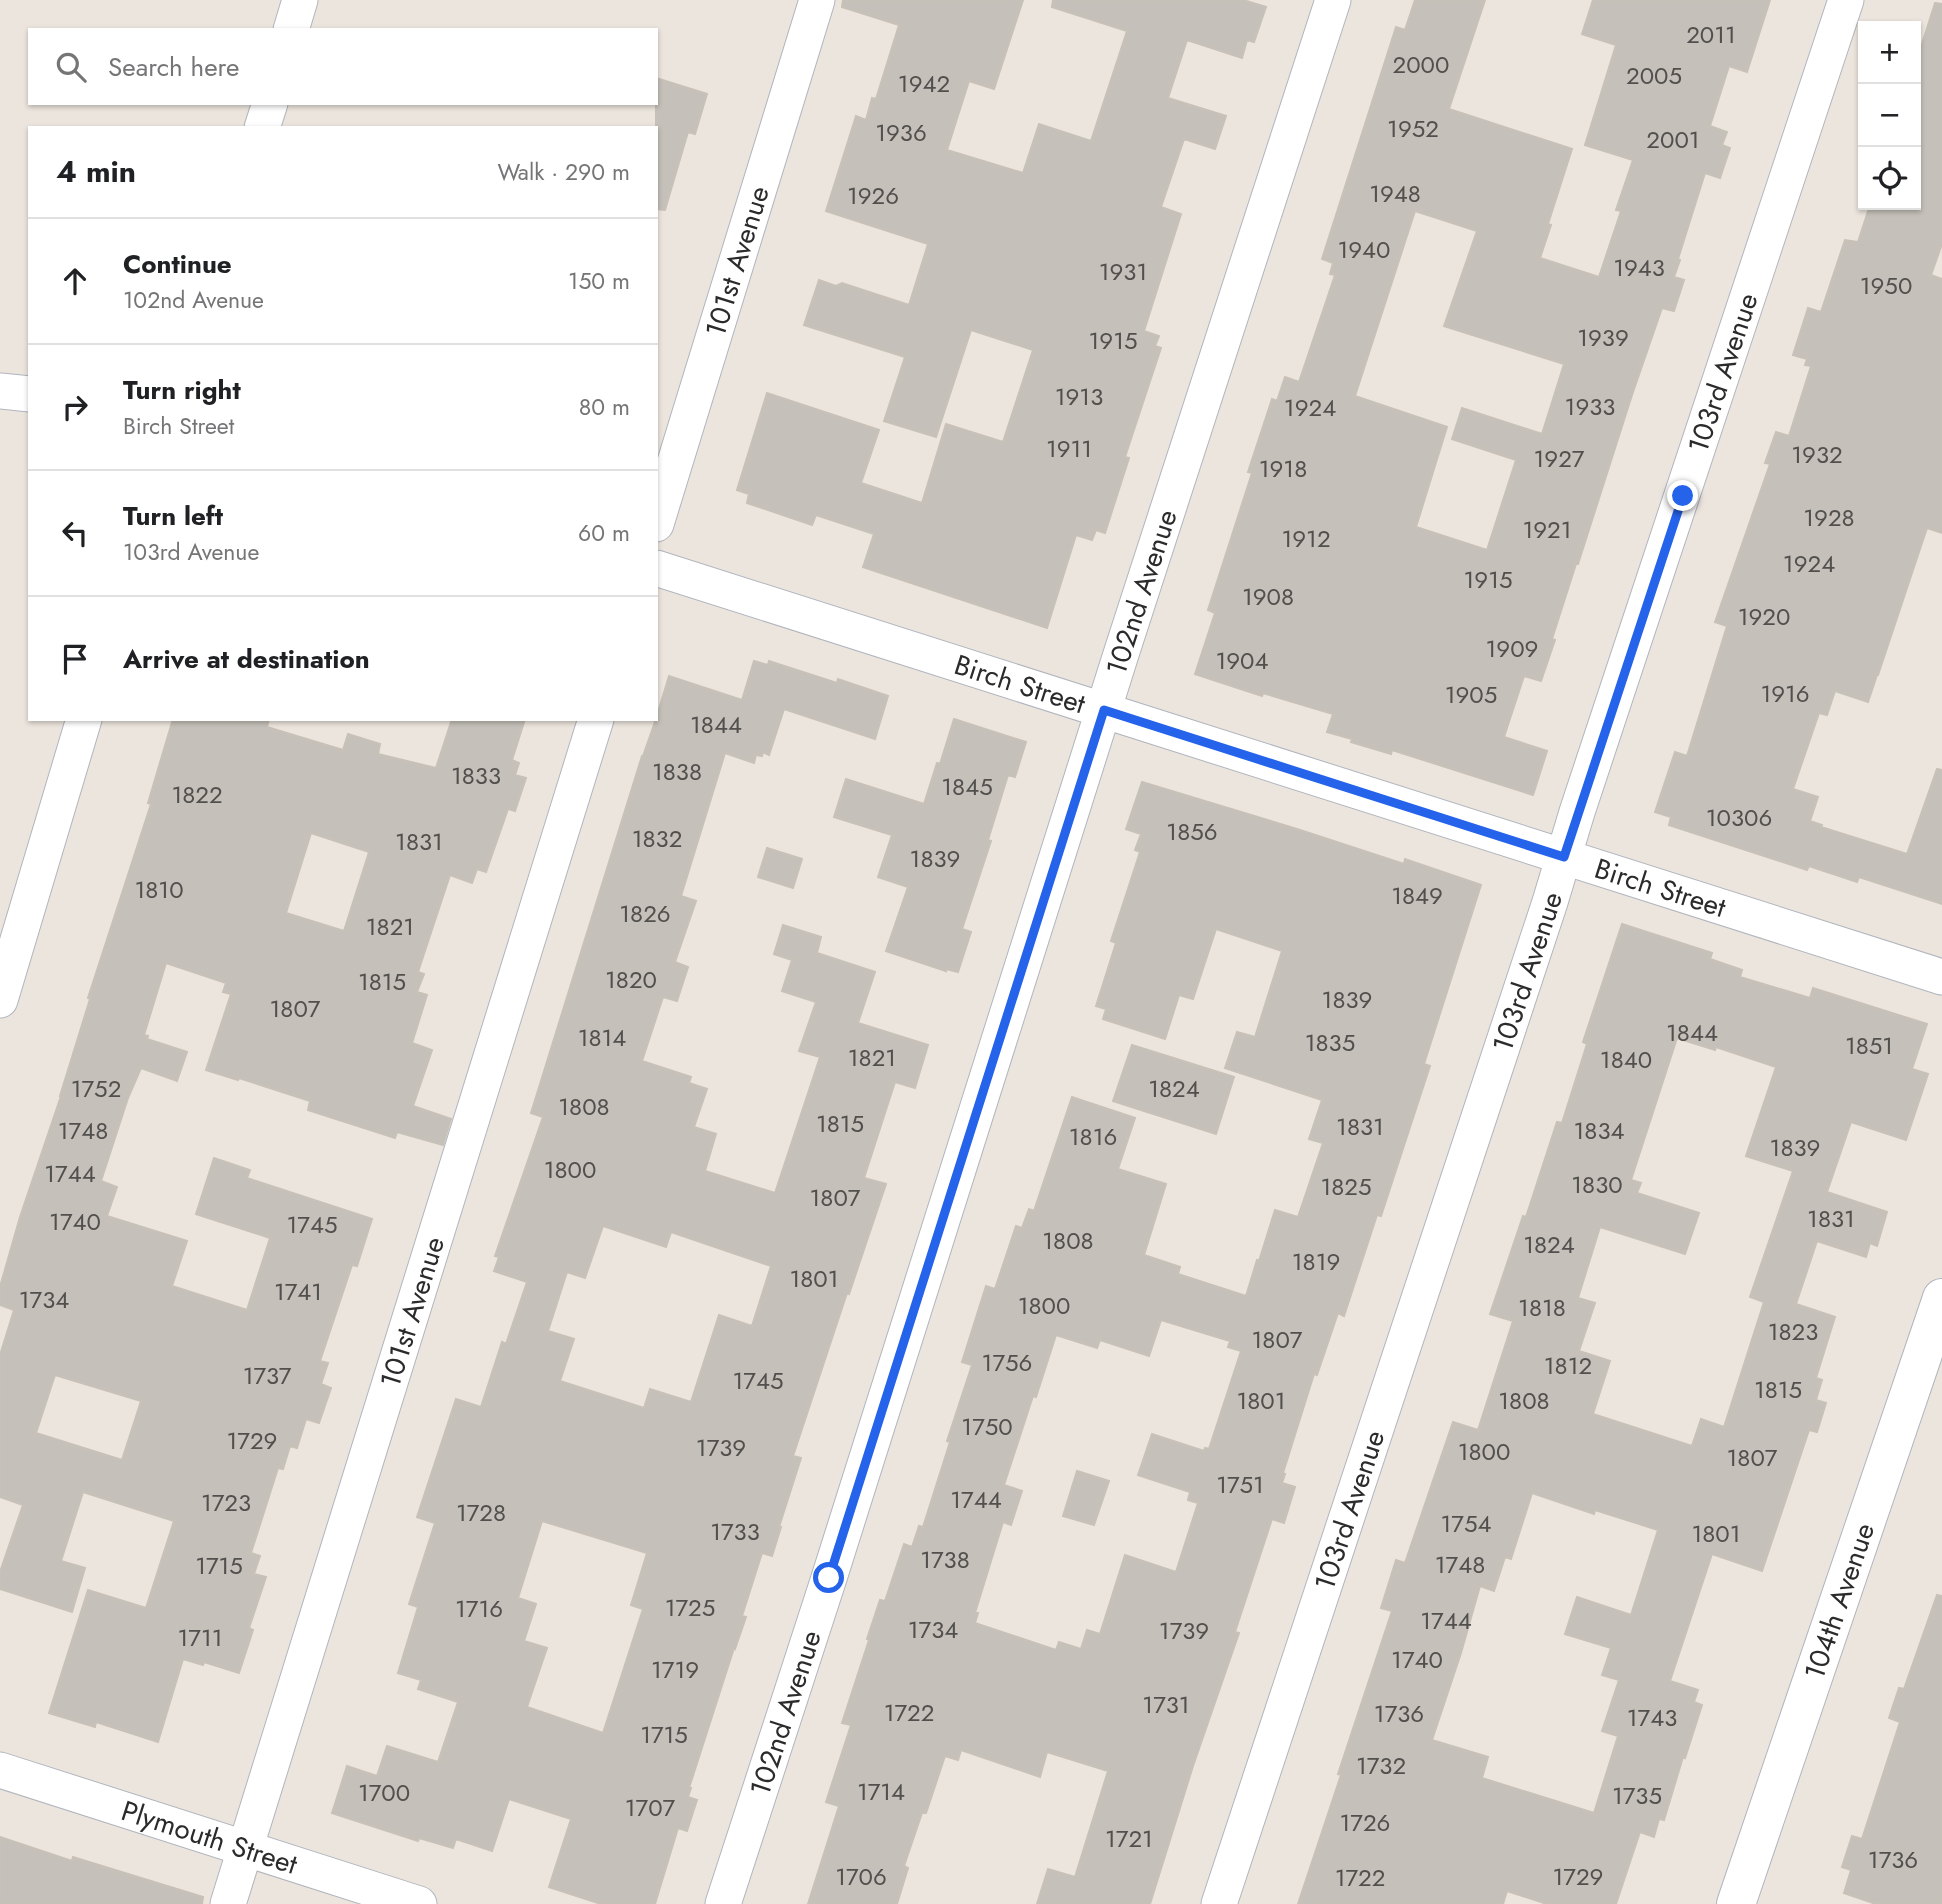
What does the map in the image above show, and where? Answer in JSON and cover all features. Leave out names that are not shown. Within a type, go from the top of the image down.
[{"type":"street","points":[[292,28],[300,0]]},
{"type":"street","name":"101st Avenue","points":[[658,517],[817,0]]},
{"type":"street","name":"102nd Avenue","points":[[723,1904],[1333,0]]},
{"type":"street","name":"103rd Avenue","points":[[1219,1904],[1846,0]]},
{"type":"street","points":[[263,126],[269,105]]},
{"type":"street","points":[[0,391],[28,394]]},
{"type":"street","name":"Birch Street","points":[[658,569],[1942,977]]},
{"type":"street","points":[[0,1000],[83,721]]},
{"type":"street","name":"101st Avenue","points":[[228,1904],[595,721]]},
{"type":"street","name":"104th Avenue","points":[[1736,1904],[1942,1298]]},
{"type":"street","name":"Plymouth Street","points":[[0,1770],[419,1904]]},
{"type":"building","points":[[843,0],[1023,0],[994,89],[969,81],[947,150],[1023,173],[1039,124],[1091,141],[1127,31],[1052,7],[1053,0],[1243,0],[1266,7],[1254,42],[1247,40],[1242,58],[1187,40],[1168,98],[1226,116],[1215,149],[1184,139],[1161,207],[1181,214],[1144,331],[1159,336],[1155,346],[1161,348],[1125,457],[1129,458],[1105,533],[1096,530],[1092,540],[1076,535],[1047,628],[863,567],[874,534],[816,515],[812,525],[747,503],[749,494],[737,490],[767,393],[879,430],[861,483],[922,503],[946,424],[1003,442],[1033,350],[971,330],[936,437],[884,421],[905,357],[804,325],[819,280],[836,286],[842,283],[909,305],[928,244],[826,211],[856,116],[866,120],[872,98],[876,99],[899,25],[842,7]]},
{"type":"building","points":[[1415,0],[1485,0],[1449,109],[1572,149],[1540,258],[1599,277],[1621,211],[1616,210],[1633,160],[1585,145],[1616,45],[1582,34],[1593,0],[1770,0],[1747,72],[1729,66],[1710,126],[1727,132],[1722,145],[1730,148],[1720,178],[1705,173],[1678,259],[1680,260],[1674,277],[1684,280],[1674,311],[1662,308],[1576,564],[1541,681],[1524,676],[1504,737],[1547,751],[1533,795],[1392,750],[1391,754],[1351,742],[1352,739],[1327,732],[1333,714],[1263,693],[1262,696],[1195,674],[1215,613],[1208,610],[1252,473],[1248,472],[1272,399],[1277,401],[1285,377],[1299,382],[1335,275],[1330,274],[1333,263],[1322,259],[1396,27],[1405,30]],"holes":[[[1415,211],[1477,231],[1444,326],[1564,364],[1542,434],[1462,408],[1452,439],[1516,460],[1487,550],[1416,527],[1447,427],[1355,396]]]},
{"type":"building","points":[[1935,3],[1942,4],[1942,244],[1931,275],[1942,279],[1942,533],[1927,528],[1868,702],[1835,691],[1827,715],[1819,713],[1793,789],[1818,797],[1810,821],[1822,825],[1821,827],[1907,854],[1937,769],[1942,770],[1942,904],[1859,877],[1857,882],[1809,866],[1807,870],[1669,825],[1671,817],[1655,812],[1675,752],[1687,756],[1727,626],[1715,622],[1770,464],[1765,463],[1776,432],[1789,436],[1811,366],[1805,365],[1807,359],[1793,355],[1808,308],[1821,312],[1845,240],[1858,242],[1868,210],[1921,210],[1921,47]]},
{"type":"building","points":[[658,79],[707,94],[695,134],[688,132],[665,210],[658,209]]},
{"type":"building","points":[[754,661],[768,665],[769,661],[837,683],[838,679],[888,696],[875,739],[784,709],[769,755],[763,752],[762,756],[756,755],[754,763],[725,753],[681,896],[696,901],[675,962],[688,967],[677,1001],[663,997],[642,1061],[691,1077],[689,1083],[707,1089],[694,1127],[716,1134],[705,1171],[775,1193],[820,1057],[799,1051],[816,1002],[782,991],[792,960],[774,954],[783,925],[821,937],[817,953],[875,972],[858,1023],[928,1045],[915,1088],[895,1082],[864,1178],[886,1184],[793,1456],[801,1458],[772,1556],[762,1553],[742,1616],[746,1617],[689,1788],[688,1797],[697,1800],[687,1831],[678,1828],[655,1904],[601,1904],[549,1887],[571,1819],[509,1799],[492,1851],[456,1839],[453,1848],[419,1838],[418,1841],[332,1813],[347,1766],[377,1776],[387,1746],[438,1762],[458,1702],[418,1689],[421,1680],[398,1673],[418,1607],[409,1604],[435,1523],[417,1517],[456,1399],[481,1407],[502,1342],[506,1344],[527,1282],[494,1271],[499,1257],[495,1256],[543,1117],[531,1113],[642,756],[655,721],[658,721],[669,676],[742,700]],"holes":[[[603,1226],[666,1247],[671,1232],[771,1266],[752,1326],[719,1315],[691,1402],[650,1389],[644,1408],[560,1381],[574,1339],[548,1331],[567,1272],[585,1278]],[[542,1521],[647,1553],[631,1605],[643,1609],[603,1733],[527,1707],[547,1648],[524,1641],[536,1604],[518,1598]]]},
{"type":"building","points":[[954,719],[1026,742],[1015,777],[1008,775],[988,840],[991,841],[962,929],[971,932],[958,972],[946,971],[886,951],[908,887],[878,877],[892,835],[834,817],[846,779],[924,804]]},
{"type":"building","points":[[172,721],[268,721],[267,727],[343,750],[348,734],[380,744],[378,754],[436,768],[451,721],[524,721],[512,760],[519,763],[515,775],[526,778],[515,811],[508,809],[486,872],[477,869],[472,883],[450,875],[418,972],[424,974],[417,992],[427,995],[412,1043],[432,1050],[413,1106],[451,1119],[443,1145],[397,1132],[395,1138],[308,1110],[310,1101],[206,1070],[231,994],[223,992],[226,983],[166,963],[144,1035],[148,1036],[147,1039],[187,1052],[177,1081],[141,1068],[128,1098],[101,1181],[117,1187],[107,1216],[187,1241],[172,1286],[247,1310],[270,1238],[196,1214],[214,1158],[250,1170],[247,1178],[372,1219],[357,1266],[352,1265],[320,1361],[328,1363],[321,1384],[331,1388],[319,1423],[306,1419],[297,1448],[290,1446],[283,1469],[278,1468],[251,1553],[260,1556],[254,1574],[266,1577],[249,1628],[253,1630],[239,1673],[204,1662],[203,1665],[183,1659],[158,1742],[96,1722],[95,1727],[49,1713],[88,1590],[146,1608],[174,1521],[83,1492],[61,1561],[85,1568],[72,1612],[0,1589],[0,1572],[23,1505],[0,1497],[0,1355],[14,1310],[0,1305],[0,1287],[20,1217],[61,1096],[90,999],[88,998],[151,804],[148,803]],"holes":[[[311,833],[369,852],[344,931],[286,913]],[[55,1375],[141,1401],[122,1460],[36,1433]]]},
{"type":"building","points":[[1142,782],[1404,864],[1405,859],[1481,885],[1424,1064],[1430,1066],[1381,1216],[1377,1215],[1344,1316],[1338,1313],[1317,1375],[1314,1374],[1283,1473],[1282,1483],[1295,1487],[1284,1523],[1272,1519],[1235,1632],[1239,1633],[1193,1766],[1150,1904],[1037,1904],[1048,1869],[1075,1877],[1108,1771],[1047,1752],[1040,1777],[961,1750],[958,1760],[945,1756],[926,1813],[922,1813],[904,1866],[908,1868],[897,1904],[808,1904],[839,1806],[826,1802],[851,1725],[842,1723],[869,1640],[867,1639],[880,1600],[885,1601],[904,1544],[912,1547],[919,1526],[923,1527],[972,1365],[962,1362],[986,1286],[995,1289],[1016,1226],[1022,1228],[1029,1209],[1034,1211],[1072,1097],[1135,1118],[1118,1169],[1166,1184],[1144,1255],[1180,1267],[1178,1274],[1246,1296],[1275,1210],[1298,1217],[1323,1143],[1309,1139],[1322,1100],[1225,1068],[1237,1032],[1255,1037],[1282,951],[1216,929],[1193,999],[1179,995],[1165,1039],[1103,1019],[1106,1009],[1096,1006],[1116,943],[1111,941],[1140,852],[1135,850],[1141,834],[1126,829]],"holes":[[[1161,1320],[1230,1341],[1228,1347],[1241,1351],[1209,1449],[1205,1448],[1204,1451],[1152,1434],[1138,1475],[1190,1492],[1188,1500],[1198,1503],[1176,1572],[1125,1555],[1100,1634],[1087,1630],[1081,1649],[1059,1642],[1056,1650],[975,1623],[978,1613],[975,1613],[1003,1522],[1011,1525],[1022,1491],[1004,1485],[1056,1335],[1097,1348],[1100,1340],[1149,1356]]]},
{"type":"building","points":[[767,848],[802,859],[793,888],[758,877]]},
{"type":"building","points":[[1622,924],[1712,953],[1710,959],[1742,970],[1740,977],[1810,998],[1813,988],[1927,1024],[1912,1069],[1928,1074],[1906,1140],[1851,1122],[1827,1192],[1887,1212],[1877,1246],[1870,1243],[1866,1257],[1817,1241],[1796,1304],[1835,1317],[1816,1378],[1822,1380],[1816,1400],[1826,1403],[1817,1432],[1809,1430],[1762,1571],[1712,1554],[1670,1681],[1698,1690],[1694,1702],[1702,1705],[1664,1820],[1659,1819],[1654,1837],[1640,1832],[1616,1904],[1547,1904],[1507,1891],[1503,1904],[1298,1904],[1392,1611],[1381,1608],[1396,1560],[1405,1563],[1453,1422],[1478,1430],[1513,1321],[1490,1314],[1557,1122],[1562,1123],[1587,1044],[1583,1042]],"holes":[[[1677,1038],[1715,1050],[1716,1047],[1776,1067],[1746,1156],[1793,1171],[1750,1297],[1764,1302],[1724,1427],[1701,1419],[1692,1446],[1593,1414],[1610,1361],[1579,1351],[1595,1303],[1578,1298],[1600,1227],[1685,1254],[1699,1213],[1637,1193],[1641,1183],[1631,1180]],[[1532,1493],[1594,1514],[1595,1510],[1658,1530],[1631,1615],[1577,1597],[1565,1634],[1611,1648],[1602,1675],[1619,1680],[1602,1731],[1618,1736],[1594,1813],[1482,1778],[1488,1757],[1432,1740],[1480,1586],[1494,1591],[1505,1557],[1511,1559]]]},
{"type":"building","points":[[1132,1045],[1234,1077],[1216,1134],[1113,1101]]},
{"type":"building","points":[[1077,1471],[1109,1481],[1094,1525],[1063,1516]]},
{"type":"building","points":[[1937,1595],[1942,1596],[1942,1904],[1876,1904],[1844,1893],[1851,1870],[1842,1867],[1852,1836],[1862,1839],[1900,1722],[1889,1718],[1899,1688],[1904,1689]]},
{"type":"building","points":[[0,1837],[72,1861],[73,1857],[203,1897],[202,1904],[0,1904]]},
{"type":"route","points":[[829,1578],[1104,710],[1564,857],[1683,496]]}]
